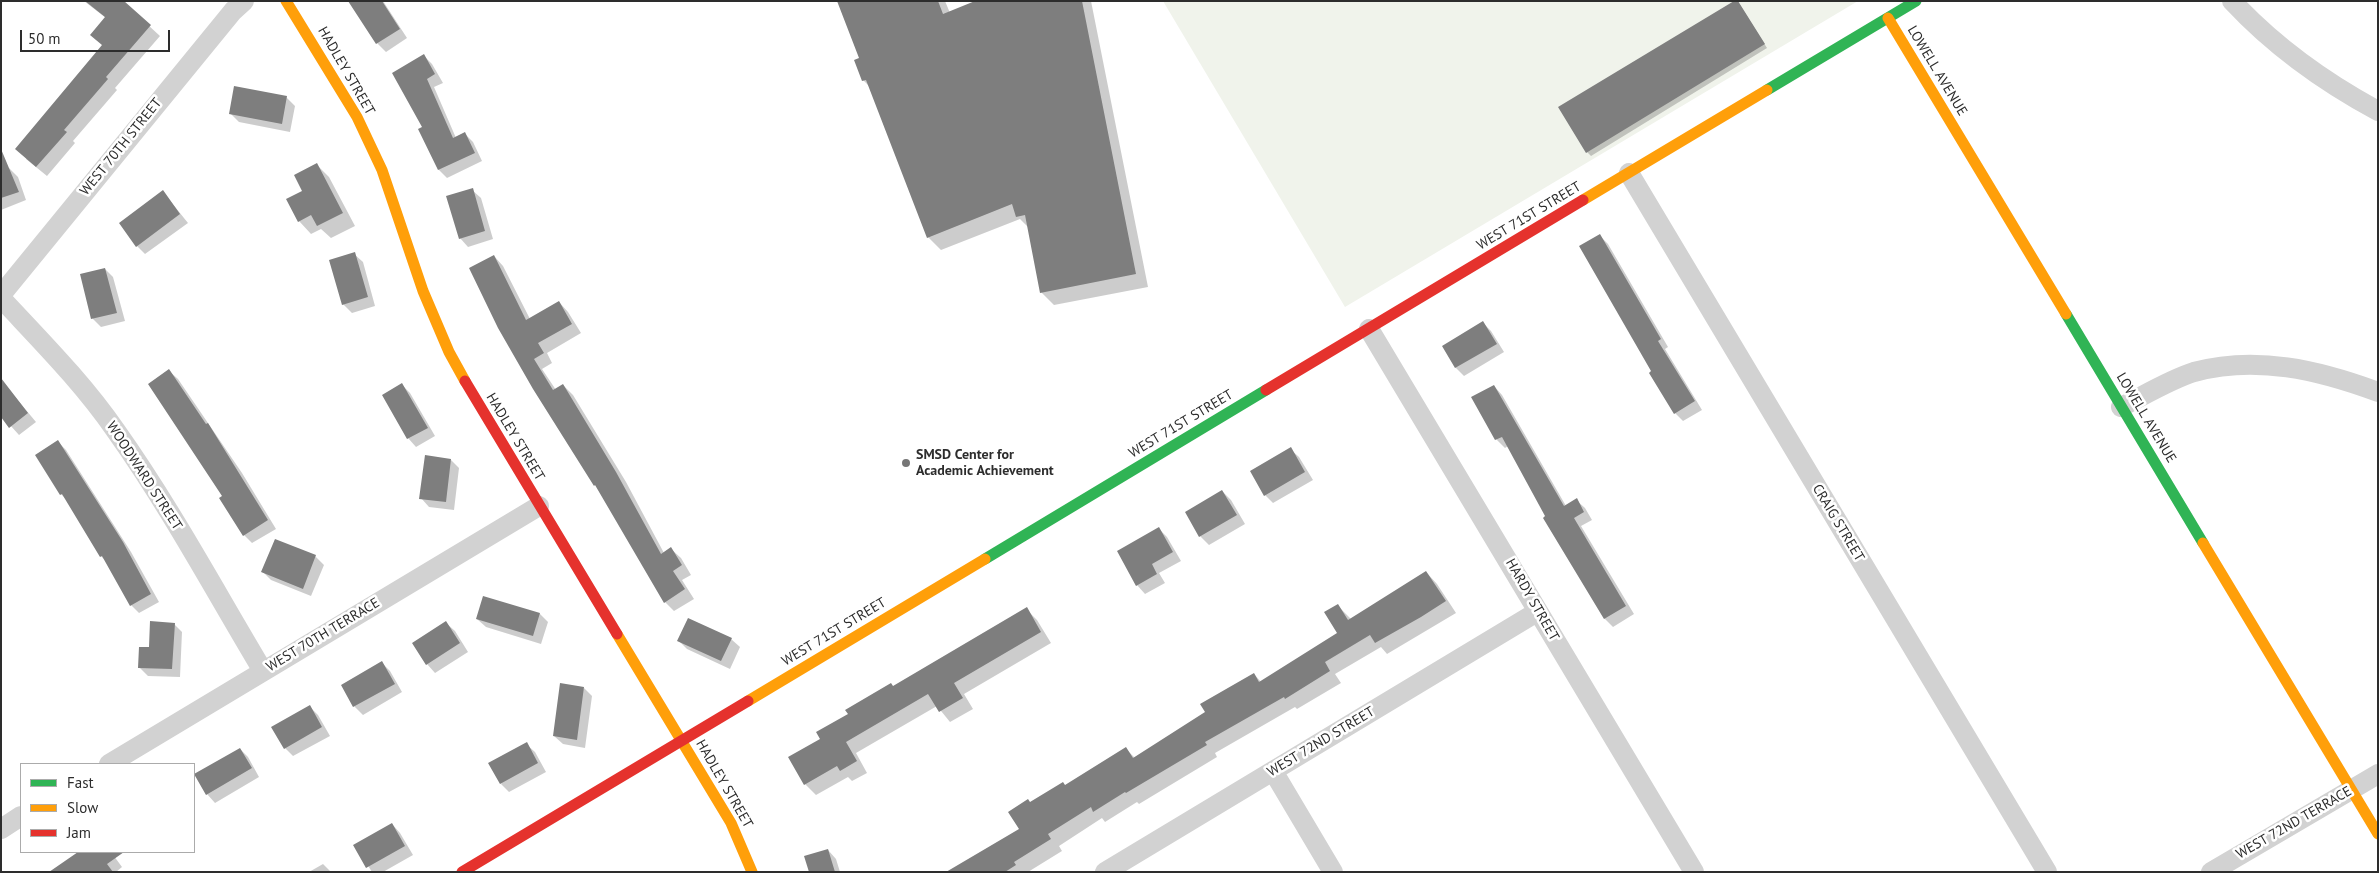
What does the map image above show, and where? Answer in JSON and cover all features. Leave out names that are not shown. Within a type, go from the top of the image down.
[{"type":"street","name":"WEST 70TH STREET","points":[[1,297],[221,26],[244,1]]},
{"type":"street","name":"HADLEY STREET","points":[[286,1],[319,52],[357,117],[382,170],[423,291],[449,352],[538,506],[731,823],[752,872]]},
{"type":"street","name":"WEST 71ST STREET","points":[[462,872],[1916,1]]},
{"type":"street","points":[[2232,1],[2293,57],[2351,97],[2378,111]]},
{"type":"street","name":"LOWELL AVENUE","points":[[1888,18],[2378,834]]},
{"type":"street","name":"CRAIG STREET","points":[[1629,173],[2047,872]]},
{"type":"street","name":"WOODWARD STREET","points":[[1,297],[70,372],[115,430],[153,487],[263,671]]},
{"type":"street","name":"HARDY STREET","points":[[1369,329],[1694,872]]},
{"type":"street","points":[[2121,407],[2193,373],[2242,364],[2278,366],[2323,374],[2378,392]]},
{"type":"street","name":"WEST 70TH TERRACE","points":[[110,763],[538,506]]},
{"type":"street","name":"WEST 72ND STREET","points":[[1105,872],[1537,612]]},
{"type":"street","points":[[1273,771],[1334,872]]},
{"type":"street","name":"WEST 72ND TERRACE","points":[[2211,872],[2378,774]]},
{"type":"street","points":[[1,829],[20,817]]},
{"type":"shaded area","points":[[1163,1],[1858,1],[1345,307]]},
{"type":"building","points":[[85,1],[124,1],[151,25],[106,77],[108,79],[64,130],[67,132],[36,167],[15,149],[102,45],[90,35],[105,17]]},
{"type":"building","points":[[348,1],[382,1],[400,29],[376,44]]},
{"type":"building","points":[[837,1],[938,1],[943,14],[975,1],[1082,1],[1136,274],[1040,293],[1025,215],[1016,217],[1012,204],[927,238],[866,80],[862,81],[854,60],[859,58]]},
{"type":"building","points":[[1734,1],[1738,1],[1765,44],[1586,153],[1558,107]]},
{"type":"building","points":[[424,54],[435,74],[427,79],[453,138],[465,132],[475,153],[438,170],[418,129],[422,127],[392,73]]},
{"type":"building","points":[[234,86],[287,96],[282,124],[229,114]]},
{"type":"building","points":[[1,149],[19,192],[1,198]]},
{"type":"building","points":[[317,163],[343,213],[317,226],[311,215],[298,222],[286,199],[302,191],[294,175]]},
{"type":"building","points":[[473,188],[485,231],[459,239],[446,196]]},
{"type":"building","points":[[163,190],[180,214],[136,247],[119,223]]},
{"type":"building","points":[[1600,234],[1661,339],[1658,341],[1695,401],[1674,414],[1649,373],[1651,371],[1579,246]]},
{"type":"building","points":[[355,252],[368,297],[342,305],[329,260]]},
{"type":"building","points":[[494,255],[526,320],[559,301],[572,324],[538,343],[544,353],[534,359],[553,390],[563,384],[616,472],[661,554],[671,547],[682,565],[673,571],[685,589],[664,603],[595,485],[533,389],[498,328],[469,268]]},
{"type":"building","points":[[105,268],[117,313],[91,319],[80,274]]},
{"type":"building","points":[[1483,321],[1497,344],[1455,368],[1442,346]]},
{"type":"building","points":[[169,369],[206,424],[208,423],[268,520],[243,536],[219,498],[222,496],[148,384]]},
{"type":"building","points":[[1,378],[28,413],[9,428],[1,417]]},
{"type":"building","points":[[402,383],[428,428],[407,439],[382,395]]},
{"type":"building","points":[[1494,385],[1564,506],[1577,498],[1584,512],[1574,518],[1626,606],[1604,619],[1543,518],[1545,516],[1502,437],[1495,440],[1471,397]]},
{"type":"building","points":[[58,440],[123,542],[151,594],[130,606],[102,556],[100,557],[62,494],[60,495],[35,455]]},
{"type":"building","points":[[1291,447],[1305,472],[1264,496],[1250,471]]},
{"type":"building","points":[[425,455],[451,459],[446,502],[419,499]]},
{"type":"building","points":[[1222,490],[1237,515],[1199,537],[1185,512]]},
{"type":"building","points":[[1159,527],[1173,552],[1152,564],[1157,574],[1136,586],[1117,551]]},
{"type":"building","points":[[275,539],[316,555],[303,589],[261,572]]},
{"type":"building","points":[[1426,571],[1446,601],[1421,617],[1375,643],[1370,635],[1325,662],[1330,671],[1285,699],[1284,697],[1205,742],[1207,745],[1093,812],[1091,807],[1048,834],[1051,839],[1014,862],[1016,865],[1005,872],[946,872],[1019,829],[1008,812],[1028,799],[1030,802],[1063,782],[1065,785],[1126,747],[1133,758],[1205,712],[1200,704],[1254,673],[1259,682],[1337,633],[1324,612],[1338,604],[1348,620]]},
{"type":"building","points":[[483,596],[540,613],[533,636],[476,619]]},
{"type":"building","points":[[1027,607],[1041,632],[954,683],[963,698],[939,712],[928,694],[846,742],[857,761],[840,771],[837,766],[804,785],[788,757],[820,739],[816,732],[848,714],[845,710],[891,683],[893,686]]},
{"type":"building","points":[[688,618],[732,638],[721,661],[677,641]]},
{"type":"building","points":[[150,621],[175,623],[172,669],[138,668],[139,647],[149,647]]},
{"type":"building","points":[[446,621],[460,643],[426,665],[412,643]]},
{"type":"building","points":[[382,661],[395,684],[353,707],[341,685]]},
{"type":"building","points":[[560,683],[584,687],[577,740],[553,736]]},
{"type":"building","points":[[310,705],[322,727],[284,749],[271,727]]},
{"type":"building","points":[[527,742],[538,763],[500,784],[488,763]]},
{"type":"building","points":[[240,748],[252,768],[206,795],[195,773]]},
{"type":"building","points":[[392,823],[405,846],[366,868],[353,845]]},
{"type":"building","points":[[828,849],[835,872],[809,872],[804,856]]},
{"type":"building","points":[[77,853],[123,853],[107,864],[113,872],[49,872]]},
{"type":"traffic: fast","points":[[1767,90],[1916,1]]},
{"type":"traffic: fast","points":[[2066,314],[2203,543]]},
{"type":"traffic: fast","points":[[985,559],[1266,390]]},
{"type":"traffic: slow","points":[[286,1],[357,117],[382,170],[423,291],[449,352],[465,381]]},
{"type":"traffic: slow","points":[[1888,18],[2066,314]]},
{"type":"traffic: slow","points":[[1583,200],[1767,90]]},
{"type":"traffic: slow","points":[[2203,543],[2378,834]]},
{"type":"traffic: slow","points":[[748,701],[985,559]]},
{"type":"traffic: slow","points":[[617,634],[731,823],[752,872]]},
{"type":"traffic: jam","points":[[1266,390],[1583,200]]},
{"type":"traffic: jam","points":[[465,381],[617,634]]},
{"type":"traffic: jam","points":[[462,872],[748,701]]},
{"type":"place","name":"SMSD Center for Academic Achievement","points":[[906,463]]}]
